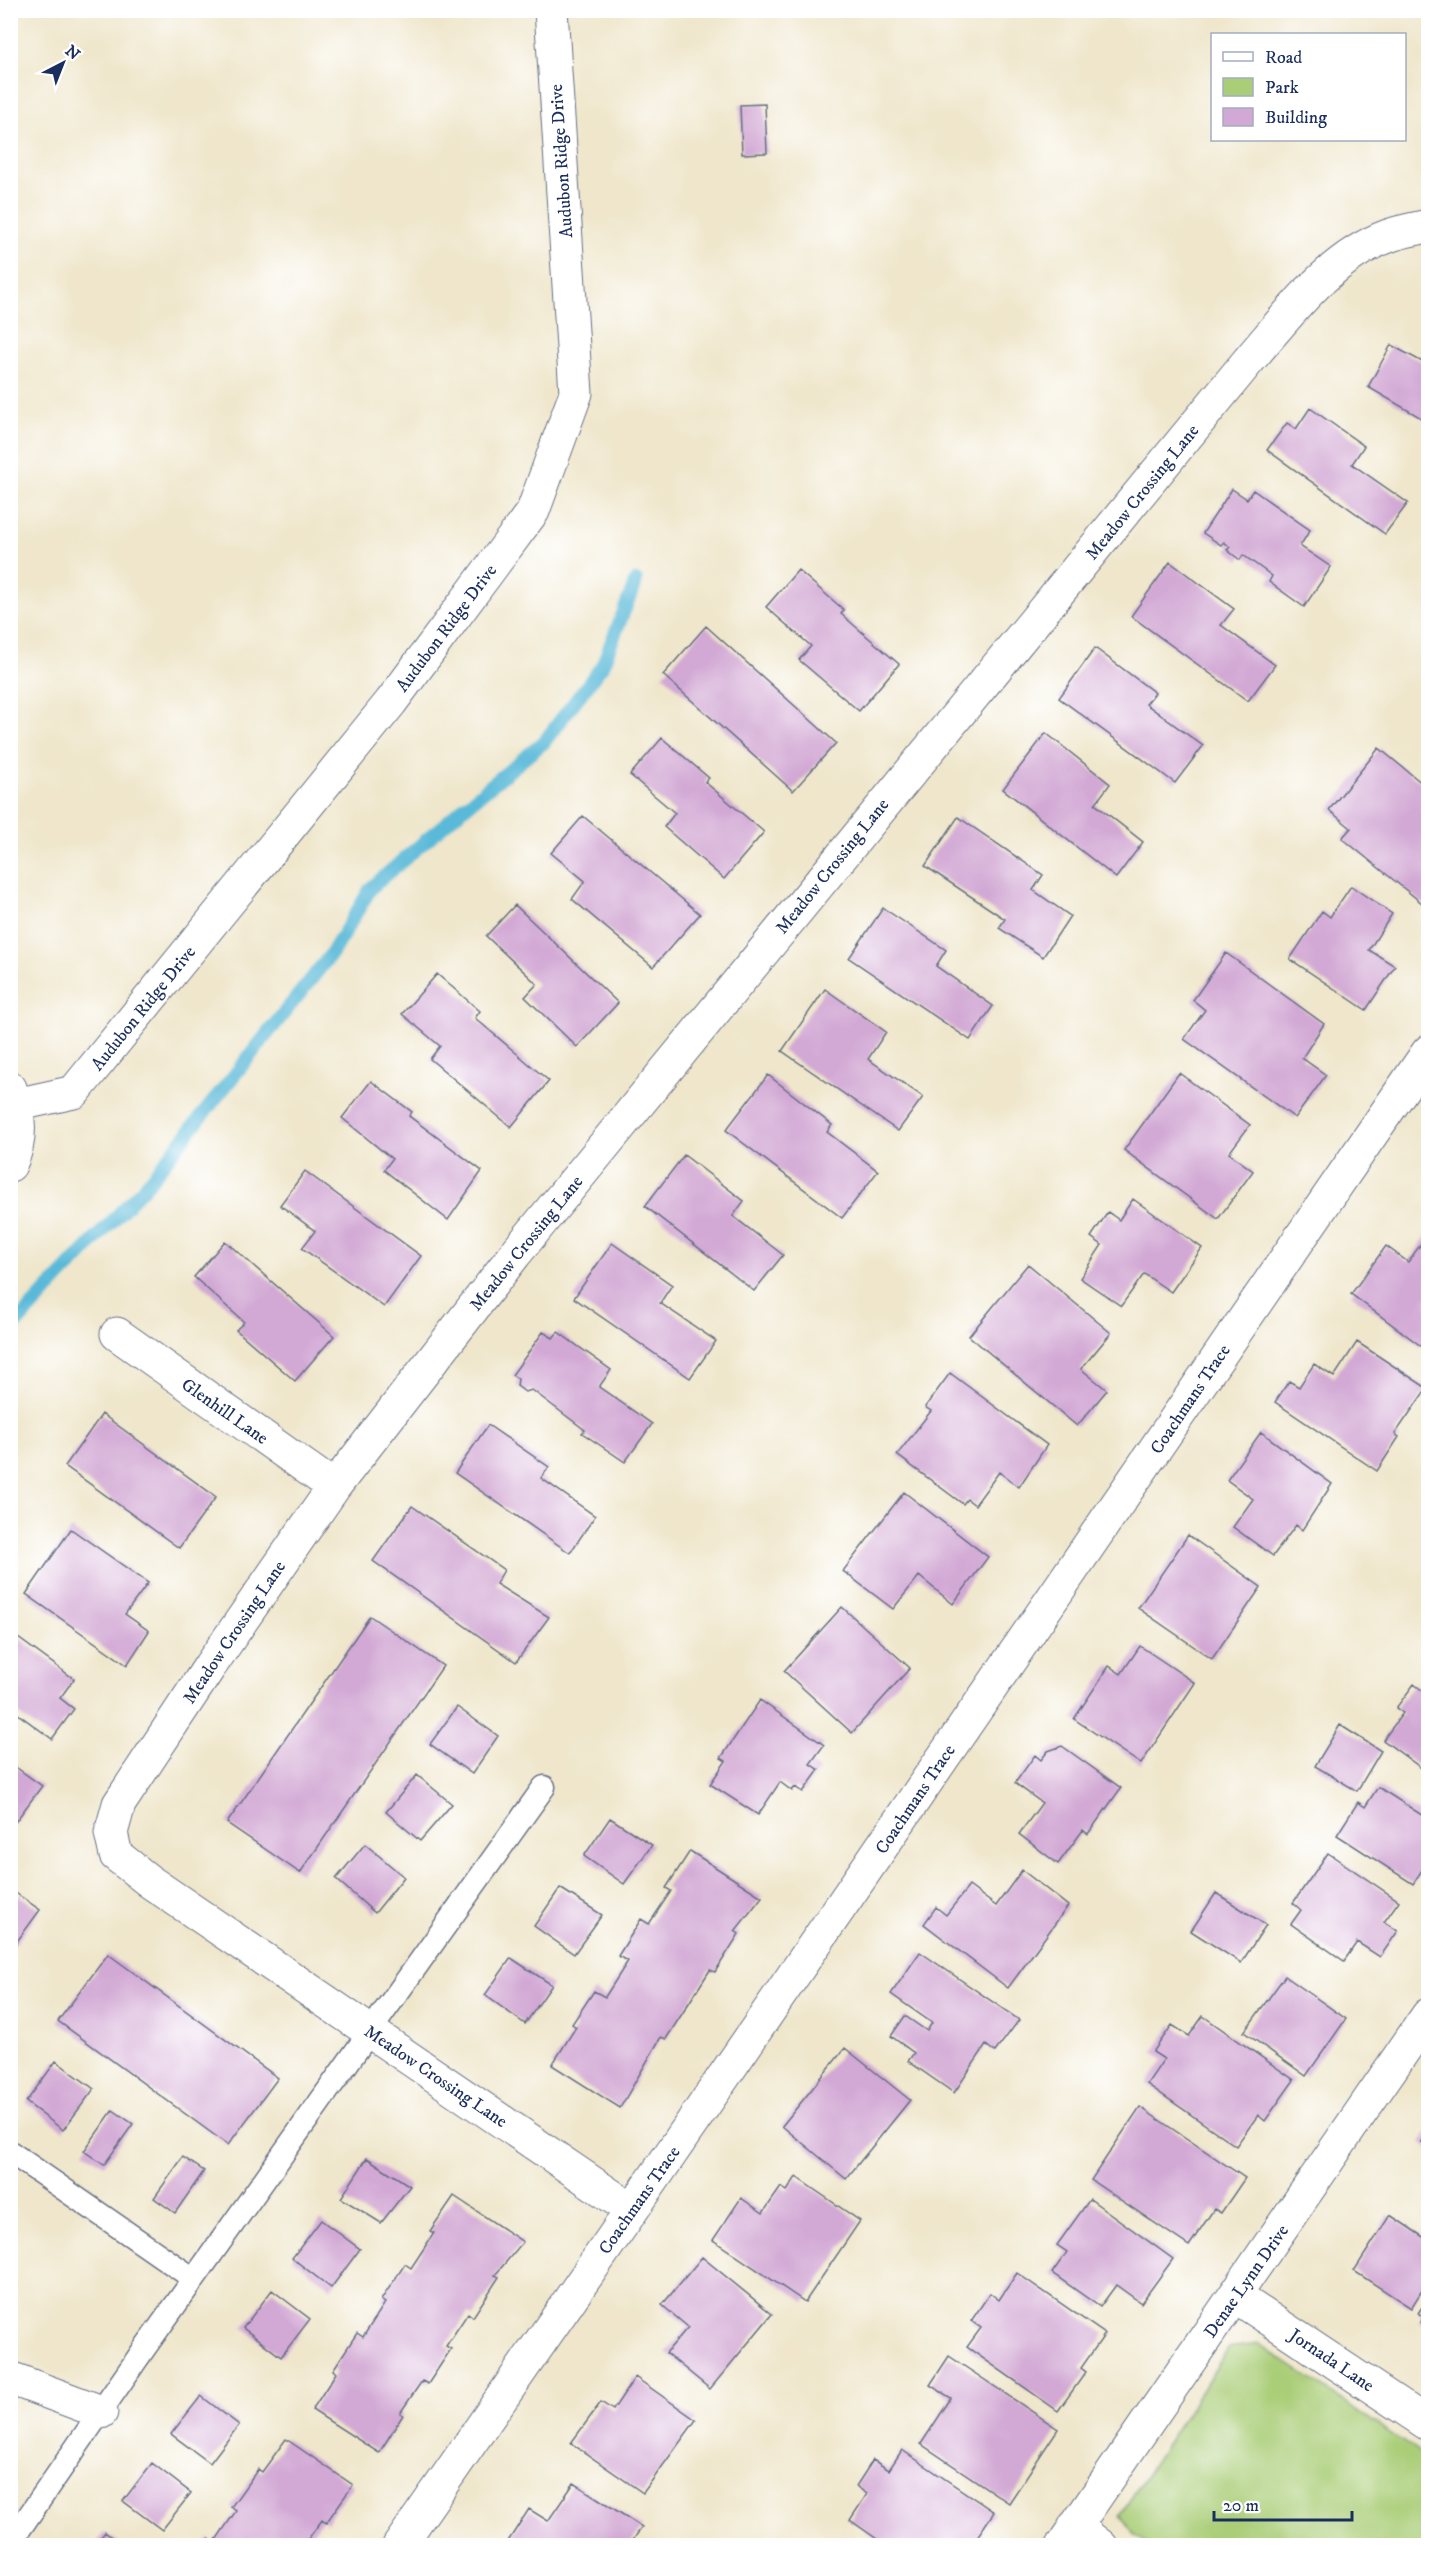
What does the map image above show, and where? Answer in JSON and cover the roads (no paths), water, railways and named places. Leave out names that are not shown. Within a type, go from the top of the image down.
[{"type":"street","name":"Audubon Ridge Drive","points":[[10,1165],[16,1153],[19,1121],[13,1097],[74,1092],[391,702],[533,511],[576,393],[551,10]]},
{"type":"street","name":"Meadow Crossing Lane","points":[[632,2210],[149,1881],[116,1855],[111,1833],[119,1804],[210,1666],[334,1487],[523,1245],[1249,360],[1307,293],[1344,259],[1388,236],[1428,226]]},
{"type":"street","name":"Coachmans Trace","points":[[399,2546],[1428,1052]]},
{"type":"street","name":"Glenhill Lane","points":[[117,1334],[334,1487]]},
{"type":"street","name":"Denae Lynn Drive","points":[[1068,2536],[1424,2031]]},
{"type":"street","name":"Jornada Lane","points":[[1235,2296],[1428,2424]]},
{"type":"street","points":[[10,2379],[101,2412]]},
{"type":"street","points":[[1068,2536],[1101,2546]]},
{"type":"lane","points":[[10,2543],[194,2279],[544,1787]]},
{"type":"lane","points":[[10,2152],[194,2279]]},
{"type":"waterway","points":[[10,1330],[148,1183],[332,953],[371,888],[544,742],[602,666],[636,581]]}]
